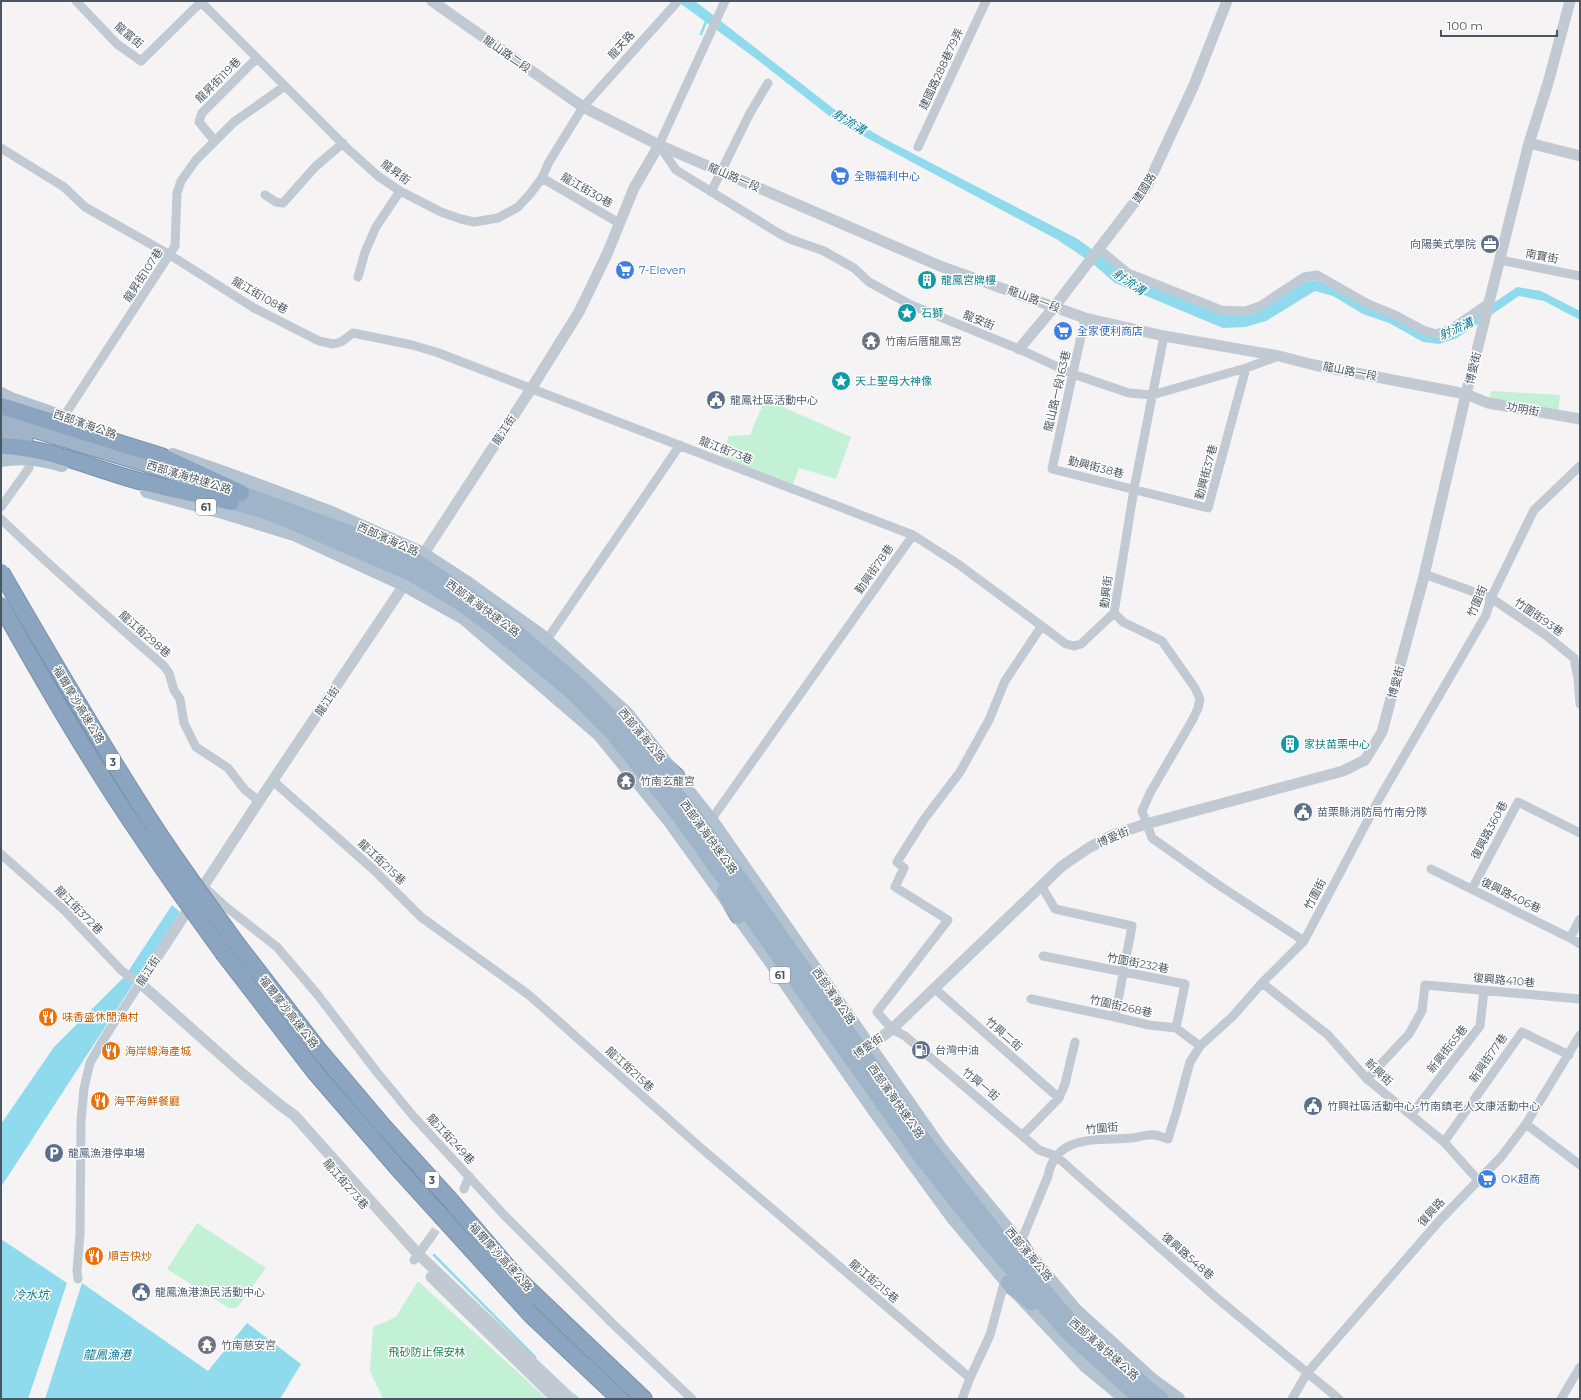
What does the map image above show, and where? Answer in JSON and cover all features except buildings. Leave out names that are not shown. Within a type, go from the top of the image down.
[{"type":"highway","points":[[1,406],[162,456],[232,502]]},
{"type":"highway","name":"西部濱海快速公路","points":[[1,420],[232,502]]},
{"type":"highway","name":"西部濱海快速公路","points":[[1,431],[71,450],[232,502],[353,534],[502,620],[579,685],[625,731],[689,809],[856,1055]]},
{"type":"highway","points":[[1,446],[28,449],[58,456],[133,479],[232,502]]},
{"type":"highway","name":"西部濱海快速公路","points":[[414,569],[488,623],[573,693],[613,734],[680,816],[856,1055],[1071,1329],[1141,1399]]},
{"type":"highway","name":"福爾摩沙高速公路","points":[[1,572],[72,695],[136,798],[182,868],[237,944],[318,1049],[371,1113],[520,1280],[644,1399]]},
{"type":"highway","name":"福爾摩沙高速公路","points":[[1,605],[32,660],[138,832],[224,954],[314,1071],[402,1173],[531,1315],[620,1399]]},
{"type":"highway","points":[[625,731],[677,776]]},
{"type":"highway","points":[[680,816],[738,916]]},
{"type":"highway","points":[[1020,1244],[1071,1329]]},
{"type":"highway","points":[[1007,1282],[1071,1329]]},
{"type":"highway","name":"西部濱海快速公路","points":[[1071,1329],[1161,1399]]},
{"type":"main road","name":"西部濱海公路","points":[[1,394],[11,399],[230,475],[329,512],[414,569],[464,618],[600,735],[669,820],[738,916],[856,1055],[940,1148],[1075,1310],[1152,1380],[1178,1399]]},
{"type":"main road","name":"西部濱海公路","points":[[1,460],[29,458],[50,461],[113,481],[232,502],[294,534],[414,569],[466,582],[546,641],[627,714],[711,820],[856,1055],[954,1219],[1007,1282],[1085,1365],[1126,1399]]},
{"type":"street","name":"龍富街","points":[[76,1],[117,44],[141,61],[201,2]]},
{"type":"street","name":"龍山路二段","points":[[432,1],[583,107]]},
{"type":"street","points":[[659,145],[725,1]]},
{"type":"street","name":"建國路288巷79弄","points":[[918,146],[986,1]]},
{"type":"street","name":"建國路","points":[[1019,349],[1055,306],[1148,186],[1194,85],[1226,1]]},
{"type":"street","name":"博愛街","points":[[856,1055],[892,1029],[1042,887],[1062,866],[1090,847],[1116,834],[1146,824],[1343,771],[1365,760],[1382,732],[1424,574],[1466,394],[1529,143],[1548,83],[1570,1]]},
{"type":"street","name":"龍昇街","points":[[201,2],[343,144],[378,176],[400,191],[448,215],[474,222],[498,218],[518,207],[542,178],[549,162],[583,107]]},
{"type":"street","name":"龍天路","points":[[583,107],[677,2]]},
{"type":"street","name":"龍昇街119巷","points":[[214,140],[199,122],[202,113],[257,58]]},
{"type":"street","points":[[711,192],[720,171],[750,113],[768,83]]},
{"type":"street","name":"龍昇街107巷","points":[[68,410],[175,246],[177,193],[181,181],[196,160],[214,140],[234,122],[285,86]]},
{"type":"street","name":"龍山路一段","points":[[583,107],[659,145],[940,266],[1085,318],[1164,336],[1279,356],[1314,365],[1466,394]]},
{"type":"street","points":[[1529,143],[1580,156]]},
{"type":"street","points":[[266,195],[276,202],[283,203],[315,167],[343,144]]},
{"type":"street","name":"龍安街","points":[[659,145],[676,170],[780,234],[824,251],[839,259],[854,268],[869,282],[910,305],[1019,349],[1073,374],[1129,393],[1152,395],[1246,368],[1279,356]]},
{"type":"street","name":"龍江街","points":[[78,1279],[77,1270],[80,1234],[80,1144],[84,1088],[90,1063],[139,982],[204,886],[257,799],[273,781],[531,390],[579,312],[607,254],[634,188],[659,145]]},
{"type":"street","name":"龍江街108巷","points":[[1,148],[64,187],[85,207],[170,255],[254,308],[318,341],[333,344],[341,342],[353,333],[412,345],[436,352],[531,390]]},
{"type":"street","name":"龍江街30巷","points":[[542,178],[619,223]]},
{"type":"street","points":[[358,277],[365,252],[376,227],[400,191]]},
{"type":"street","points":[[1098,250],[1128,273],[1221,310],[1245,312],[1260,306],[1304,277],[1317,275],[1368,304],[1395,315],[1423,330],[1436,334],[1451,329],[1488,309]]},
{"type":"street","name":"南寶街","points":[[1500,260],[1580,276]]},
{"type":"street","name":"龍山路一段163巷","points":[[1052,468],[1085,318]]},
{"type":"street","name":"勤興街","points":[[1146,824],[1142,811],[1150,793],[1193,719],[1200,699],[1195,688],[1162,641],[1123,622],[1114,614],[1134,489],[1164,336]]},
{"type":"street","name":"勤興街37巷","points":[[1134,489],[1208,508],[1246,368]]},
{"type":"street","name":"龍江街73巷","points":[[531,390],[680,445],[913,535]]},
{"type":"street","name":"功明街","points":[[1466,394],[1488,402],[1580,419]]},
{"type":"street","points":[[546,641],[680,445]]},
{"type":"street","name":"竹圍街","points":[[1056,1156],[1070,1145],[1088,1140],[1133,1138],[1151,1134],[1168,1139],[1190,1062],[1200,1046],[1232,1017],[1262,983],[1304,941],[1379,799],[1486,615],[1491,598],[1534,510],[1580,466]]},
{"type":"street","points":[[1,507],[29,468]]},
{"type":"street","name":"勤興街38巷","points":[[1052,468],[1134,489]]},
{"type":"street","name":"龍江街298巷","points":[[1,519],[43,560],[115,625],[164,666],[170,673],[174,690],[180,699],[184,723],[190,738],[196,747],[228,768],[245,790],[257,799]]},
{"type":"street","points":[[913,535],[958,564],[1041,627],[1066,644],[1074,646],[1081,644],[1114,614]]},
{"type":"street","name":"勤興街78巷","points":[[711,820],[913,535]]},
{"type":"street","name":"竹圍街93巷","points":[[1424,574],[1491,598],[1547,636],[1574,658],[1578,678],[1580,704]]},
{"type":"street","name":"竹興一街","points":[[1041,627],[1005,680],[989,720],[960,772],[925,818],[897,862],[904,868],[895,887],[948,920],[877,1012],[892,1029],[905,1036],[1040,1150],[1056,1156]]},
{"type":"street","name":"龍江街215巷","points":[[273,781],[374,870],[421,917],[529,995],[701,1148],[970,1378]]},
{"type":"street","name":"復興路360巷","points":[[1472,889],[1518,802],[1580,833]]},
{"type":"street","points":[[1146,824],[1152,838],[1217,884],[1304,941]]},
{"type":"street","name":"龍江街372巷","points":[[1,854],[64,910],[122,971],[139,982]]},
{"type":"street","name":"復興路406巷","points":[[1431,869],[1580,944]]},
{"type":"street","name":"龍江街249巷","points":[[204,886],[226,907],[277,947],[317,994],[376,1071],[414,1117],[506,1217],[692,1399]]},
{"type":"street","points":[[1042,887],[1055,909],[1132,926],[1115,1017]]},
{"type":"street","points":[[1570,938],[1580,920]]},
{"type":"street","name":"竹圍街232巷","points":[[1042,956],[1185,984],[1176,1028]]},
{"type":"street","name":"龍江街273巷","points":[[139,982],[280,1105],[359,1201],[416,1257]]},
{"type":"street","name":"新興街","points":[[1262,983],[1328,1035],[1367,1079],[1444,1142],[1478,1180]]},
{"type":"street","name":"復興路410巷","points":[[1367,1079],[1409,1034],[1422,1011],[1425,985],[1580,999]]},
{"type":"street","name":"竹興二街","points":[[934,988],[1059,1098]]},
{"type":"street","name":"新興街65巷","points":[[1410,1115],[1480,1026],[1484,990]]},
{"type":"street","name":"竹圍街268巷","points":[[1031,999],[1149,1025],[1176,1028]]},
{"type":"street","points":[[1176,1028],[1200,1046]]},
{"type":"street","name":"新興街77巷","points":[[1444,1142],[1522,1032],[1569,1055]]},
{"type":"street","name":"復興路","points":[[1292,1399],[1307,1372],[1440,1220],[1501,1157],[1526,1124],[1580,1035]]},
{"type":"street","points":[[1023,1135],[1059,1098],[1065,1084],[1075,1042]]},
{"type":"street","points":[[1526,1124],[1580,1165]]},
{"type":"street","points":[[1020,1244],[1048,1176],[1050,1166],[1056,1156]]},
{"type":"street","name":"復興路548巷","points":[[1056,1156],[1218,1298],[1339,1399]]},
{"type":"street","points":[[464,1188],[469,1176]]},
{"type":"street","points":[[416,1257],[431,1237]]},
{"type":"street","points":[[416,1257],[556,1399]]},
{"type":"street","points":[[416,1257],[571,1399]]},
{"type":"street","points":[[962,1399],[990,1334],[1007,1282]]},
{"type":"street","points":[[1561,1399],[1580,1367]]},
{"type":"green space","points":[[1491,391],[1560,395],[1558,415],[1488,403]]},
{"type":"green space","points":[[765,399],[851,437],[836,479],[799,468],[793,484],[722,457],[729,436],[750,435]]},
{"type":"green space","points":[[197,1223],[266,1268],[237,1308],[229,1308],[167,1269]]},
{"type":"green space","name":"飛砂防止保安林","points":[[418,1281],[547,1399],[383,1399],[370,1371],[373,1327],[396,1317]]},
{"type":"water","name":"射流溝","points":[[677,1],[695,1],[834,109],[883,138],[1076,238],[1136,280],[1219,313],[1232,315],[1254,313],[1306,281],[1317,280],[1422,333],[1454,330],[1517,287],[1541,291],[1580,311],[1580,320],[1544,301],[1519,296],[1457,338],[1439,344],[1423,342],[1389,323],[1363,314],[1333,296],[1315,291],[1266,321],[1245,327],[1223,328],[1115,283],[1092,263],[1058,240],[837,122],[755,58]]},
{"type":"water","points":[[172,905],[180,912],[1,1187],[1,1124],[54,1047],[125,976]]},
{"type":"water","name":"冷水坑","points":[[1,1239],[67,1283],[28,1399],[1,1399]]},
{"type":"water","name":"龍鳳漁港","points":[[82,1283],[208,1371],[247,1323],[301,1364],[280,1399],[45,1399]]},
{"type":"waterway","points":[[701,34],[707,19]]},
{"type":"waterway","points":[[434,1255],[535,1357]]},
{"type":"waterway","points":[[574,1395],[578,1399]]},
{"type":"tunnel","points":[[431,1237],[445,1216]]},
{"type":"place","name":"全聯福利中心","points":[[840,176]]},
{"type":"place","name":"向陽美式學院","points":[[1490,244]]},
{"type":"place","name":"7-Eleven","points":[[625,270]]},
{"type":"place","name":"龍鳳宮牌樓","points":[[927,280]]},
{"type":"place","name":"石獅","points":[[907,313]]},
{"type":"place","name":"全家便利商店","points":[[1063,331]]},
{"type":"place","name":"竹南后厝龍鳳宮","points":[[871,341]]},
{"type":"place","name":"天上聖母大神像","points":[[841,381]]},
{"type":"place","name":"龍鳳社區活動中心","points":[[716,400]]},
{"type":"place","name":"家扶苗栗中心","points":[[1290,744]]},
{"type":"place","name":"竹南玄龍宮","points":[[626,781]]},
{"type":"place","name":"苗栗縣消防局竹南分隊","points":[[1303,812]]},
{"type":"place","name":"味香盛休閒漁村","points":[[48,1017]]},
{"type":"place","name":"台灣中油","points":[[921,1050]]},
{"type":"place","name":"海岸線海產城","points":[[111,1051]]},
{"type":"place","name":"海平海鮮餐廳","points":[[100,1101]]},
{"type":"place","name":"竹興社區活動中心-竹南鎮老人文康活動中心","points":[[1313,1106]]},
{"type":"place","name":"龍鳳漁港停車場","points":[[54,1153]]},
{"type":"place","name":"OK超商","points":[[1487,1179]]},
{"type":"place","name":"順吉快炒","points":[[94,1256]]},
{"type":"place","name":"龍鳳漁港漁民活動中心","points":[[141,1292]]},
{"type":"place","name":"竹南慈安宮","points":[[207,1345]]}]
